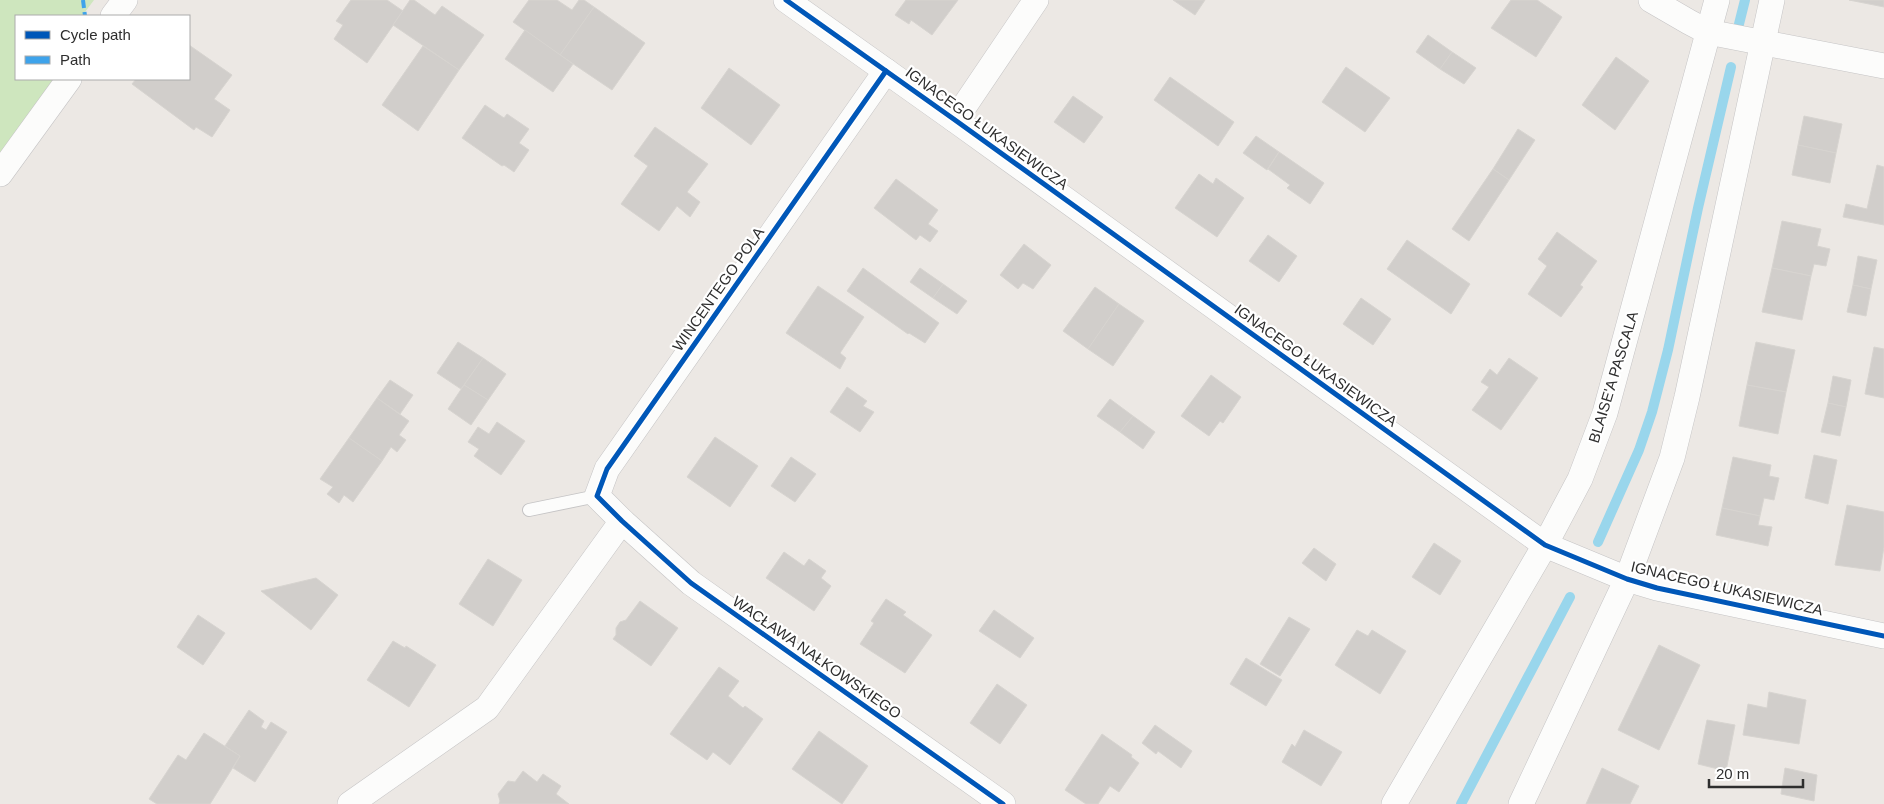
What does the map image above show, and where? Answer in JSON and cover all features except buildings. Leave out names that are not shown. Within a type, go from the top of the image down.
[{"type":"street","points":[[114,15],[125,0]]},
{"type":"street","name":"IGNACEGO ŁUKASIEWICZA","points":[[786,0],[1545,546],[1626,579],[1657,588],[1884,636]]},
{"type":"street","points":[[955,120],[1036,0]]},
{"type":"street","points":[[1651,0],[1708,32],[1884,66]]},
{"type":"street","name":"BLAISE'A PASCALA","points":[[1394,804],[1545,546],[1580,479],[1605,413],[1717,0]]},
{"type":"street","points":[[1521,804],[1626,579],[1674,449],[1689,388],[1772,0]]},
{"type":"street","name":"WINCENTEGO POLA","points":[[597,496],[607,469],[886,71]]},
{"type":"street","points":[[0,174],[68,80]]},
{"type":"street","points":[[350,804],[487,708],[622,522],[597,496]]},
{"type":"street","name":"WACŁAWA NAŁKOWSKIEGO","points":[[622,522],[691,584],[1003,804]]},
{"type":"lane","points":[[529,510],[597,496]]},
{"type":"green space","points":[[0,0],[94,0],[85,12],[85,15],[15,15],[15,80],[68,80],[0,174]]},
{"type":"waterway","points":[[1739,24],[1745,0]]},
{"type":"waterway","points":[[1598,542],[1639,450],[1652,412],[1668,350],[1698,208],[1731,67]]},
{"type":"waterway","points":[[1461,804],[1570,597]]},
{"type":"marked path","points":[[83,0],[85,15]]},
{"type":"cycle path","points":[[786,0],[1545,545],[1627,579],[1657,588],[1884,636]]},
{"type":"cycle path","points":[[886,71],[607,469],[597,496],[691,583],[1003,804]]}]
